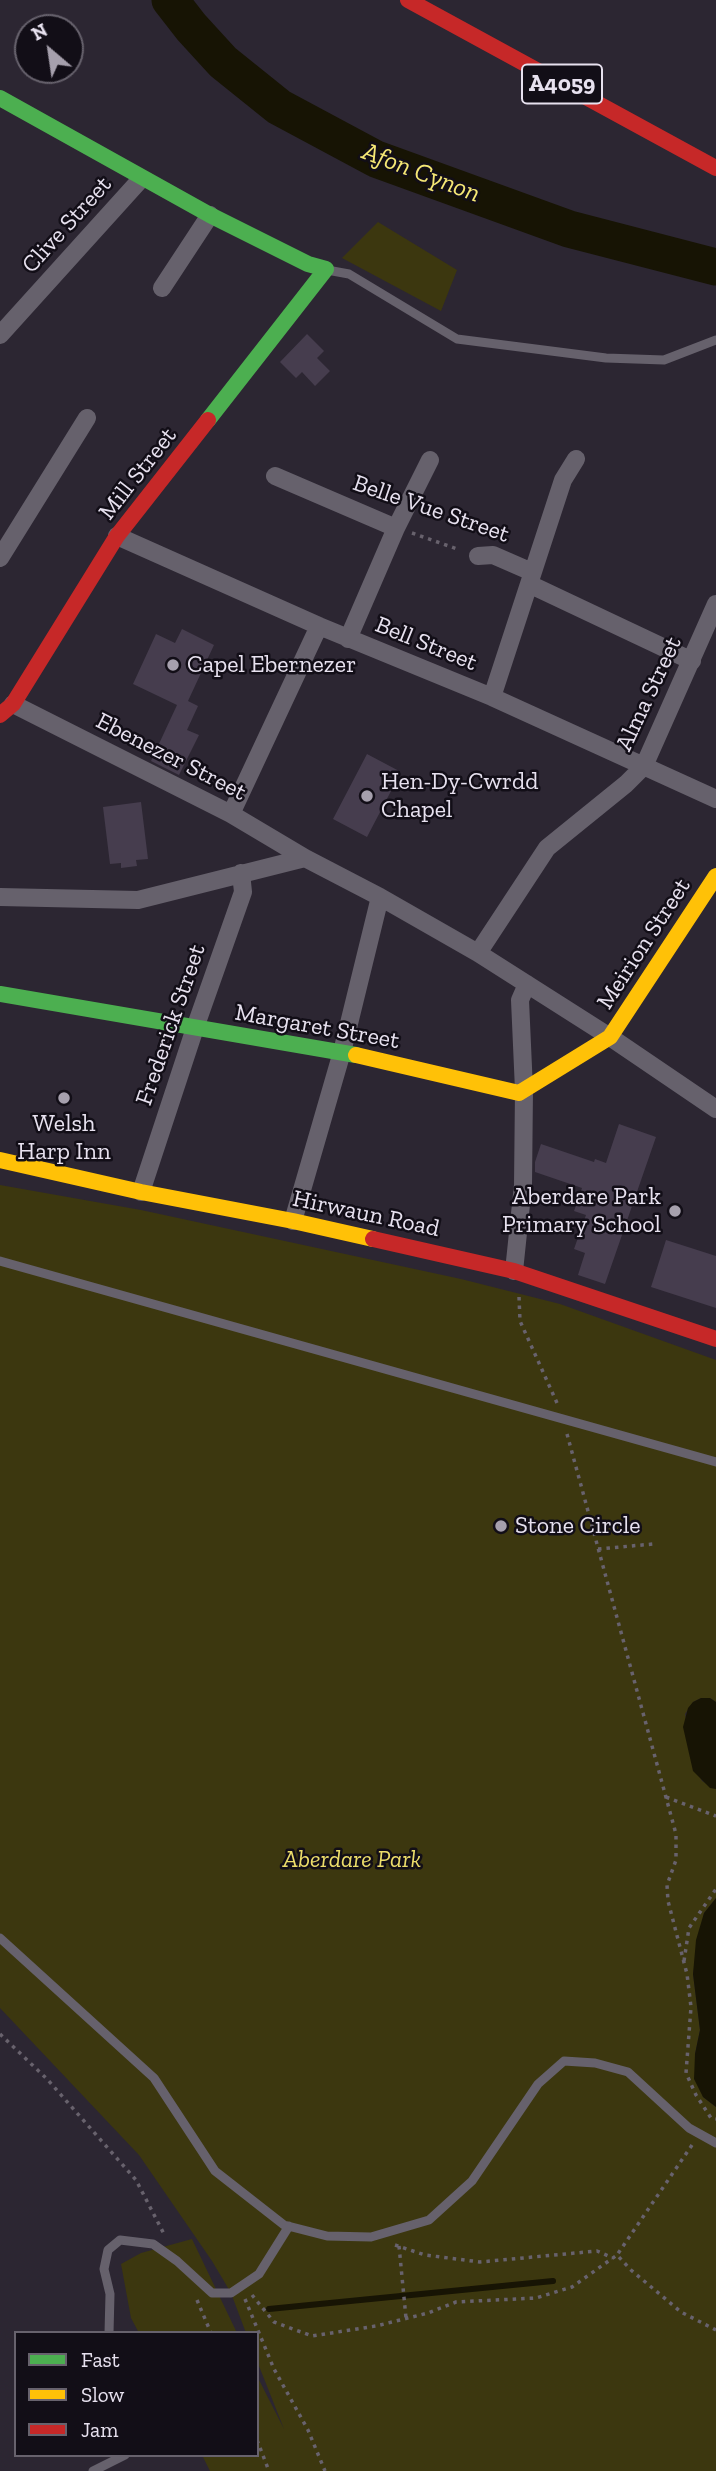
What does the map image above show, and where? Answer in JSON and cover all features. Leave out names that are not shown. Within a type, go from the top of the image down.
[{"type":"street","name":"A4059","points":[[408,0],[716,168]]},
{"type":"street","points":[[0,98],[141,179],[308,264],[326,270]]},
{"type":"street","name":"Clive Street","points":[[0,335],[141,179]]},
{"type":"street","points":[[162,288],[210,215]]},
{"type":"street","name":"Mill Street","points":[[6,710],[117,536],[326,270]]},
{"type":"street","points":[[2,549],[86,418]]},
{"type":"street","points":[[492,697],[563,480],[576,459]]},
{"type":"street","points":[[348,639],[396,528],[430,460]]},
{"type":"street","name":"Belle Vue Street","points":[[275,476],[396,528]]},
{"type":"street","name":"Bell Street","points":[[117,536],[348,639],[492,697],[716,799]]},
{"type":"street","name":"Belle Vue Street","points":[[478,556],[494,555],[531,578],[692,661]]},
{"type":"street","name":"Alma Street","points":[[478,953],[547,848],[626,785],[645,766],[716,604]]},
{"type":"street","points":[[231,814],[319,626]]},
{"type":"street","name":"Ebenezer Street","points":[[6,710],[231,814],[305,858],[380,897],[527,984],[713,1105],[716,1110]]},
{"type":"street","points":[[0,897],[138,900],[305,858]]},
{"type":"street","name":"Frederick Street","points":[[141,1192],[243,892],[241,873]]},
{"type":"street","name":"Meirion Street","points":[[610,1037],[716,876]]},
{"type":"street","points":[[293,1221],[342,1052],[380,897]]},
{"type":"street","points":[[520,1273],[524,1090],[519,1013],[520,1000],[527,984]]},
{"type":"street","name":"Margaret Street","points":[[0,994],[342,1052],[519,1093],[524,1090]]},
{"type":"street","points":[[524,1090],[610,1037]]},
{"type":"street","name":"Hirwaun Road","points":[[0,1160],[141,1192],[293,1221],[520,1273],[716,1339]]},
{"type":"lane","points":[[326,270],[349,274],[457,339],[606,358],[664,360],[716,340]]},
{"type":"lane","points":[[0,1261],[716,1462]]},
{"type":"lane","points":[[0,1938],[154,2078],[215,2172],[284,2225],[327,2236],[371,2237],[429,2220],[472,2181],[538,2084],[564,2061],[595,2063],[628,2071],[689,2128],[716,2143]]},
{"type":"lane","points":[[109,2331],[110,2294],[104,2269],[108,2250],[120,2240],[153,2244],[177,2260],[212,2293],[231,2293],[259,2274],[289,2226]]},
{"type":"lane","points":[[93,2471],[121,2457]]},
{"type":"path","name":"Belle Vue Street","points":[[396,528],[478,556]]},
{"type":"path","points":[[242,2286],[274,2322],[312,2336],[406,2318],[456,2302],[536,2298],[572,2287],[617,2255],[713,2118],[696,2095],[686,2073],[691,2007],[684,1963],[668,1901],[667,1885],[676,1860],[676,1834],[562,1418],[554,1392],[520,1321],[520,1273]]},
{"type":"path","points":[[598,1549],[654,1546]]},
{"type":"path","points":[[666,1797],[716,1816]]},
{"type":"path","points":[[684,1963],[689,1928],[716,1889]]},
{"type":"path","points":[[0,2034],[47,2079],[136,2180],[177,2260]]},
{"type":"path","points":[[371,2237],[425,2255],[480,2262],[597,2251],[613,2258]]},
{"type":"path","points":[[399,2246],[406,2318]]},
{"type":"path","points":[[617,2255],[681,2312],[716,2330]]},
{"type":"path","points":[[242,2286],[274,2369],[308,2430],[325,2471]]},
{"type":"path","points":[[195,2296],[210,2331]]},
{"type":"path","points":[[259,2445],[269,2471]]},
{"type":"green space","points":[[378,222],[457,270],[441,311],[342,258]]},
{"type":"green space","name":"Aberdare Park","points":[[0,1185],[141,1210],[461,1279],[560,1304],[716,1360],[716,1702],[710,1698],[701,1698],[693,1702],[685,1714],[699,1775],[702,1781],[716,1789],[716,1898],[704,1913],[693,1974],[700,2030],[695,2054],[703,2097],[716,2107],[716,2471],[210,2471],[203,2457],[259,2457],[259,2380],[284,2429],[259,2366],[259,2331],[245,2331],[231,2293],[212,2261],[139,2155],[0,2008]]},
{"type":"green space","points":[[192,2239],[236,2331],[138,2331],[131,2318],[121,2264],[141,2253]]},
{"type":"shaded area","points":[[701,1698],[710,1698],[716,1702],[716,1789],[710,1788],[693,1771],[683,1727],[688,1708]]},
{"type":"shaded area","points":[[716,1898],[716,2107],[703,2097],[694,2079],[700,2030],[693,1974],[696,1940],[704,1913]]},
{"type":"building","points":[[307,334],[324,351],[317,358],[330,371],[315,386],[302,372],[296,378],[280,362]]},
{"type":"building","name":"Capel Ebernezer","points":[[182,629],[214,645],[188,701],[198,706],[187,730],[199,735],[179,775],[151,761],[177,705],[133,684],[156,634],[175,643]]},
{"type":"building","name":"Hen-Dy-Cwrdd Chapel","points":[[367,754],[401,772],[367,837],[333,819]]},
{"type":"building","points":[[141,802],[148,859],[136,860],[137,866],[121,868],[121,863],[110,864],[103,807]]},
{"type":"building","points":[[619,1124],[656,1137],[605,1284],[578,1275],[585,1253],[574,1249],[586,1215],[574,1211],[582,1188],[535,1172],[535,1162],[541,1144],[594,1162],[595,1159],[606,1163]]},
{"type":"building","points":[[666,1240],[716,1256],[716,1308],[651,1287]]},
{"type":"waterway","name":"Afon Cynon","points":[[170,0],[223,62],[279,107],[376,159],[569,229],[716,267]]},
{"type":"waterway","points":[[269,2309],[553,2281]]},
{"type":"traffic: fast","points":[[0,98],[210,215],[308,264],[326,269],[208,420]]},
{"type":"traffic: fast","points":[[0,994],[356,1055]]},
{"type":"traffic: slow","points":[[356,1055],[519,1093],[610,1037],[716,876]]},
{"type":"traffic: slow","points":[[0,1160],[373,1239]]},
{"type":"traffic: jam","points":[[408,0],[716,168]]},
{"type":"traffic: jam","points":[[0,715],[13,704],[117,536],[208,420]]},
{"type":"traffic: jam","points":[[373,1239],[514,1271],[716,1339]]},
{"type":"place","name":"Capel Ebernezer","points":[[173,665]]},
{"type":"place","name":"Hen-Dy-Cwrdd Chapel","points":[[367,796]]},
{"type":"place","name":"Welsh Harp Inn","points":[[64,1098]]},
{"type":"place","name":"Aberdare Park Primary School","points":[[675,1211]]},
{"type":"place","name":"Stone Circle","points":[[501,1526]]}]
